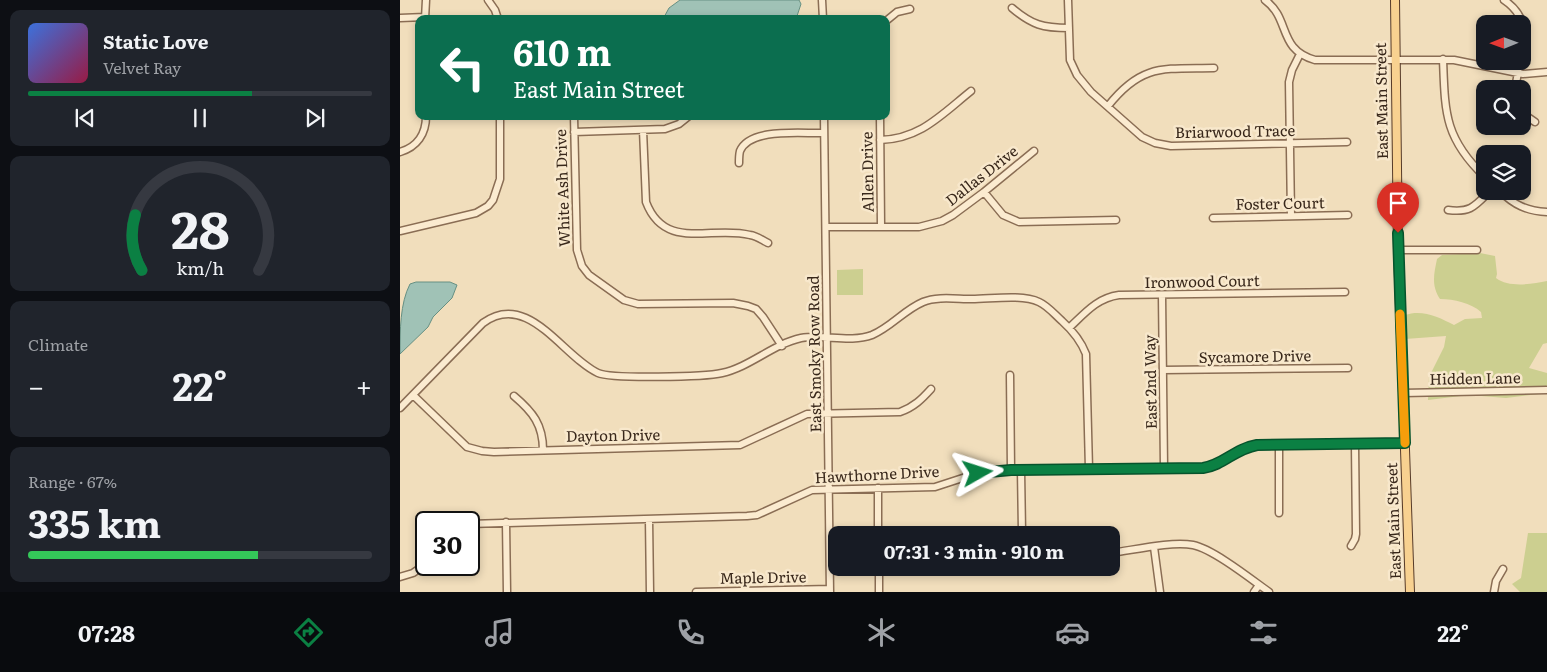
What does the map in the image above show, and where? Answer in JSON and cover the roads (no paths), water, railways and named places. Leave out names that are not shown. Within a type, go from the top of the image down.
[{"type":"main road","name":"East Main Street","points":[[1395,0],[1398,250],[1410,592]]},
{"type":"street","points":[[425,15],[426,0]]},
{"type":"street","points":[[488,0],[496,10],[497,15]]},
{"type":"street","points":[[822,0],[823,15]]},
{"type":"street","name":"Briarwood Trace","points":[[1068,0],[1069,51],[1073,68],[1081,82],[1142,137],[1162,144],[1347,142]]},
{"type":"street","points":[[1267,0],[1278,14],[1290,43],[1300,54],[1308,58],[1321,60],[1443,59],[1467,62],[1517,73],[1536,74],[1547,72]]},
{"type":"street","points":[[1504,0],[1515,9],[1518,15]]},
{"type":"street","points":[[1012,8],[1036,25],[1050,28],[1069,28]]},
{"type":"street","points":[[890,18],[897,12],[910,9]]},
{"type":"street","points":[[400,18],[415,18]]},
{"type":"street","points":[[1291,216],[1289,82],[1292,70],[1300,54]]},
{"type":"street","points":[[1443,59],[1444,104],[1448,124],[1460,149],[1476,169]]},
{"type":"street","points":[[1108,106],[1131,82],[1150,72],[1169,69],[1214,68]]},
{"type":"street","points":[[1516,80],[1518,70]]},
{"type":"street","points":[[880,140],[899,139],[917,132],[971,91]]},
{"type":"street","points":[[1531,119],[1535,122]]},
{"type":"street","points":[[400,152],[413,146],[419,140],[425,129],[426,120]]},
{"type":"street","points":[[400,231],[476,213],[488,206],[493,200],[500,179],[500,120]]},
{"type":"street","name":"White Ash Drive","points":[[574,120],[577,250],[582,266],[589,275],[624,300],[632,303],[733,303],[748,306],[756,310],[763,317],[782,346]]},
{"type":"street","points":[[574,132],[665,129],[684,120]]},
{"type":"street","name":"East Smoky Row Road","points":[[824,120],[830,591]]},
{"type":"street","name":"Allen Drive","points":[[880,120],[881,226]]},
{"type":"street","points":[[643,130],[646,202],[649,210],[658,221],[670,230],[681,233],[743,233],[768,243]]},
{"type":"street","points":[[739,163],[740,152],[749,142],[759,136],[773,134],[824,134]]},
{"type":"street","name":"Dallas Drive","points":[[826,227],[919,226],[942,221],[984,192],[1034,151]]},
{"type":"street","points":[[984,192],[1003,215],[1019,222],[1116,220]]},
{"type":"street","points":[[1448,210],[1461,212],[1471,209],[1480,200]]},
{"type":"street","points":[[1511,200],[1526,210],[1547,212]]},
{"type":"street","name":"Foster Court","points":[[1213,218],[1348,215]]},
{"type":"street","points":[[1398,250],[1477,250]]},
{"type":"street","name":"Ironwood Court","points":[[1069,328],[1094,304],[1105,298],[1119,295],[1345,292]]},
{"type":"street","name":"East 2nd Way","points":[[1162,295],[1164,468]]},
{"type":"street","points":[[400,408],[483,323],[494,317],[507,314],[530,319],[598,373],[614,376],[719,374],[741,366],[801,338],[872,335],[914,306],[932,300],[1026,299],[1040,303],[1069,328],[1078,338],[1086,354],[1089,469]]},
{"type":"street","name":"Sycamore Drive","points":[[1163,370],[1348,368]]},
{"type":"street","points":[[1010,376],[1011,470]]},
{"type":"street","name":"Dayton Drive","points":[[413,396],[467,447],[482,451],[740,445],[803,415],[900,412],[918,403],[932,389]]},
{"type":"street","name":"Hidden Lane","points":[[1403,393],[1547,390]]},
{"type":"street","points":[[514,396],[529,409],[537,422],[541,431],[542,450]]},
{"type":"street","name":"Hawthorne Drive","points":[[480,523],[757,515],[812,490],[935,487],[986,471],[1211,467],[1245,447],[1279,444],[1405,443]]},
{"type":"street","points":[[1279,444],[1280,513]]},
{"type":"street","points":[[1350,546],[1356,534],[1354,444]]},
{"type":"street","points":[[1021,470],[1022,526]]},
{"type":"street","points":[[878,488],[878,526]]},
{"type":"street","points":[[649,519],[650,592]]},
{"type":"street","points":[[506,522],[507,592]]},
{"type":"street","points":[[1120,552],[1182,544],[1201,547],[1269,592]]},
{"type":"street","points":[[1154,547],[1160,592]]},
{"type":"street","points":[[1494,592],[1496,581],[1503,569]]},
{"type":"street","points":[[400,577],[415,572]]},
{"type":"street","points":[[879,576],[879,592]]},
{"type":"street","points":[[1254,592],[1259,585]]},
{"type":"street","name":"Maple Drive","points":[[696,592],[830,591]]},
{"type":"water","points":[[680,0],[799,0],[801,4],[797,15],[665,15],[669,8]]},
{"type":"water","points":[[416,282],[450,282],[457,285],[452,298],[433,317],[428,327],[400,354],[402,308],[410,284]]}]
